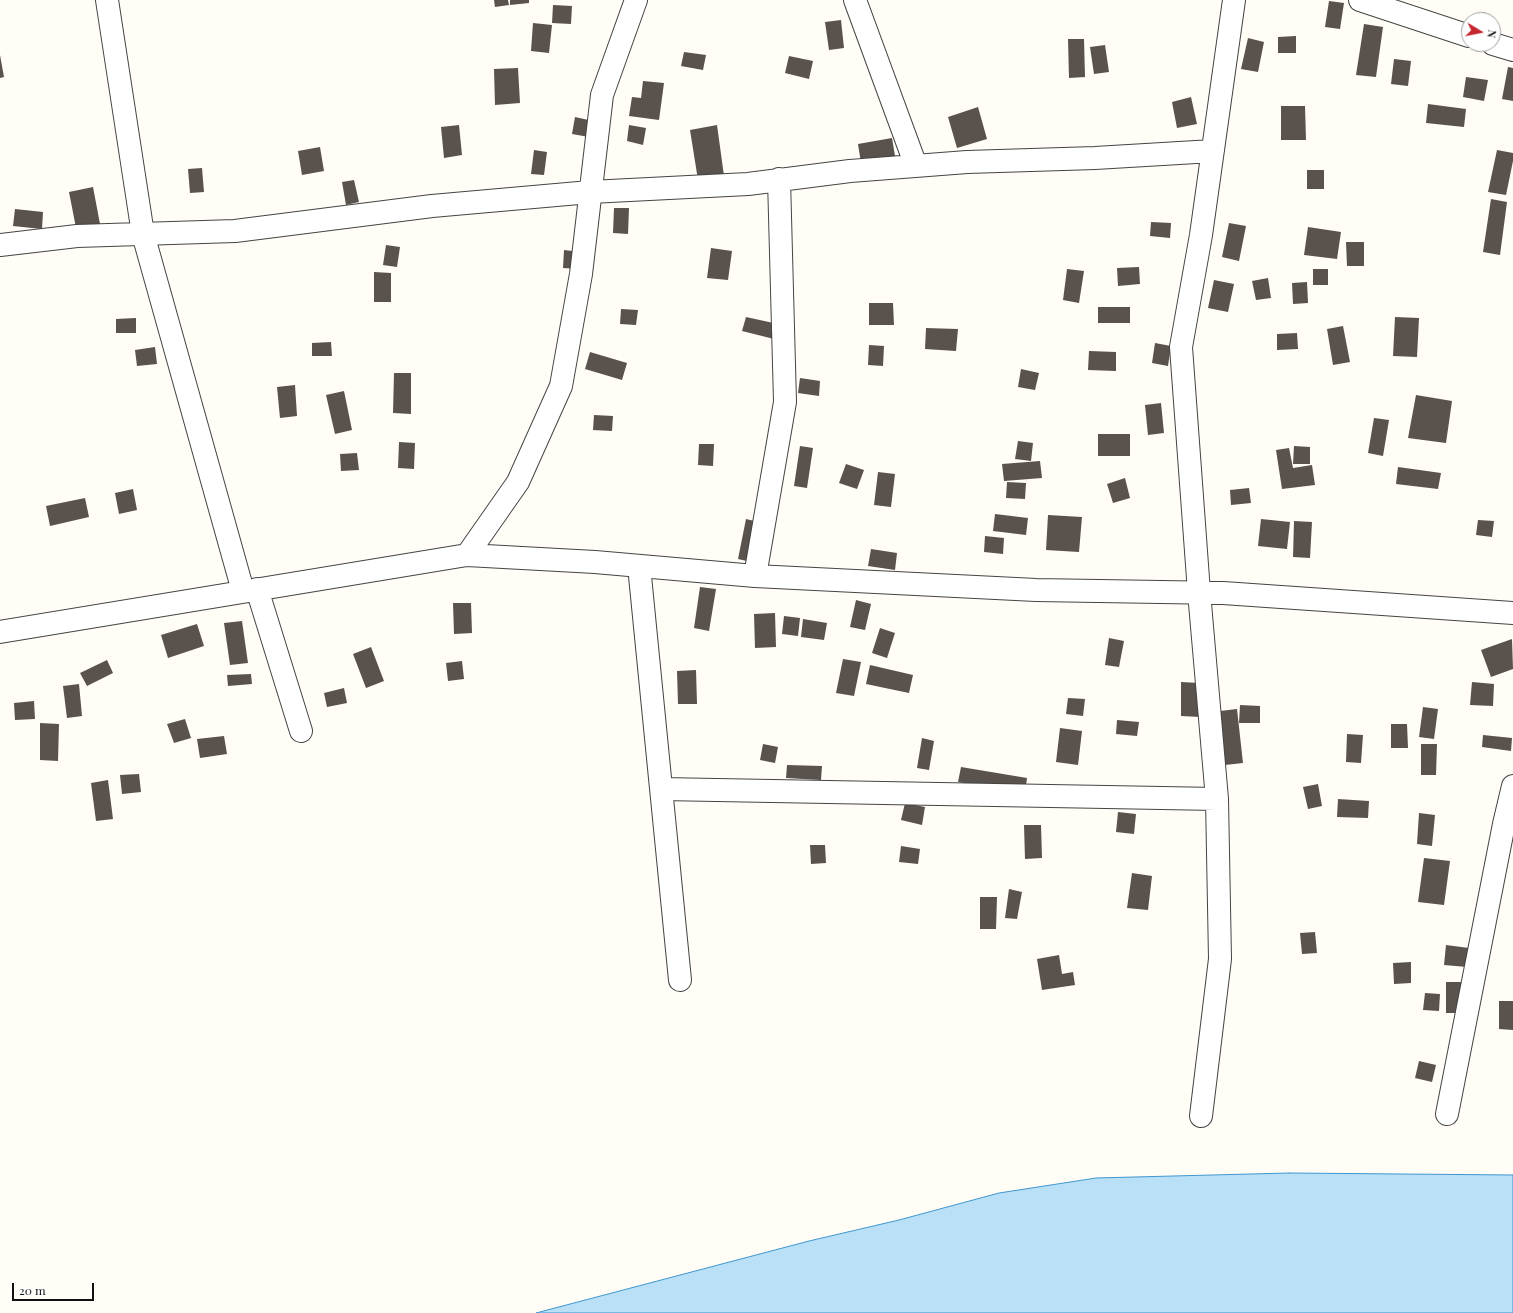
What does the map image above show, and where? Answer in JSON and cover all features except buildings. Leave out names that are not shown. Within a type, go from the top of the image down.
[{"type":"street","points":[[107,0],[143,234],[250,590],[301,731]]},
{"type":"street","points":[[467,555],[518,482],[561,386],[581,274],[602,95],[636,0]]},
{"type":"street","points":[[855,0],[916,166]]},
{"type":"street","points":[[1200,1116],[1220,959],[1217,800],[1199,592],[1181,347],[1201,235],[1234,0]]},
{"type":"street","points":[[1360,0],[1461,33]]},
{"type":"street","points":[[1501,46],[1513,50]]},
{"type":"street","points":[[0,245],[77,236],[235,231],[432,206],[590,192],[748,184],[850,171],[916,166],[1213,151]]},
{"type":"street","points":[[755,576],[785,402],[779,180]]},
{"type":"street","points":[[0,632],[467,555],[595,562],[755,576],[1036,590],[1199,592],[1513,613]]},
{"type":"street","points":[[638,566],[680,980]]},
{"type":"street","points":[[1447,1114],[1502,832],[1513,786]]},
{"type":"street","points":[[661,789],[1217,800]]},
{"type":"water","points":[[1289,1173],[1513,1175],[1513,1313],[536,1313],[809,1241],[899,1220],[999,1193],[1096,1178]]}]
